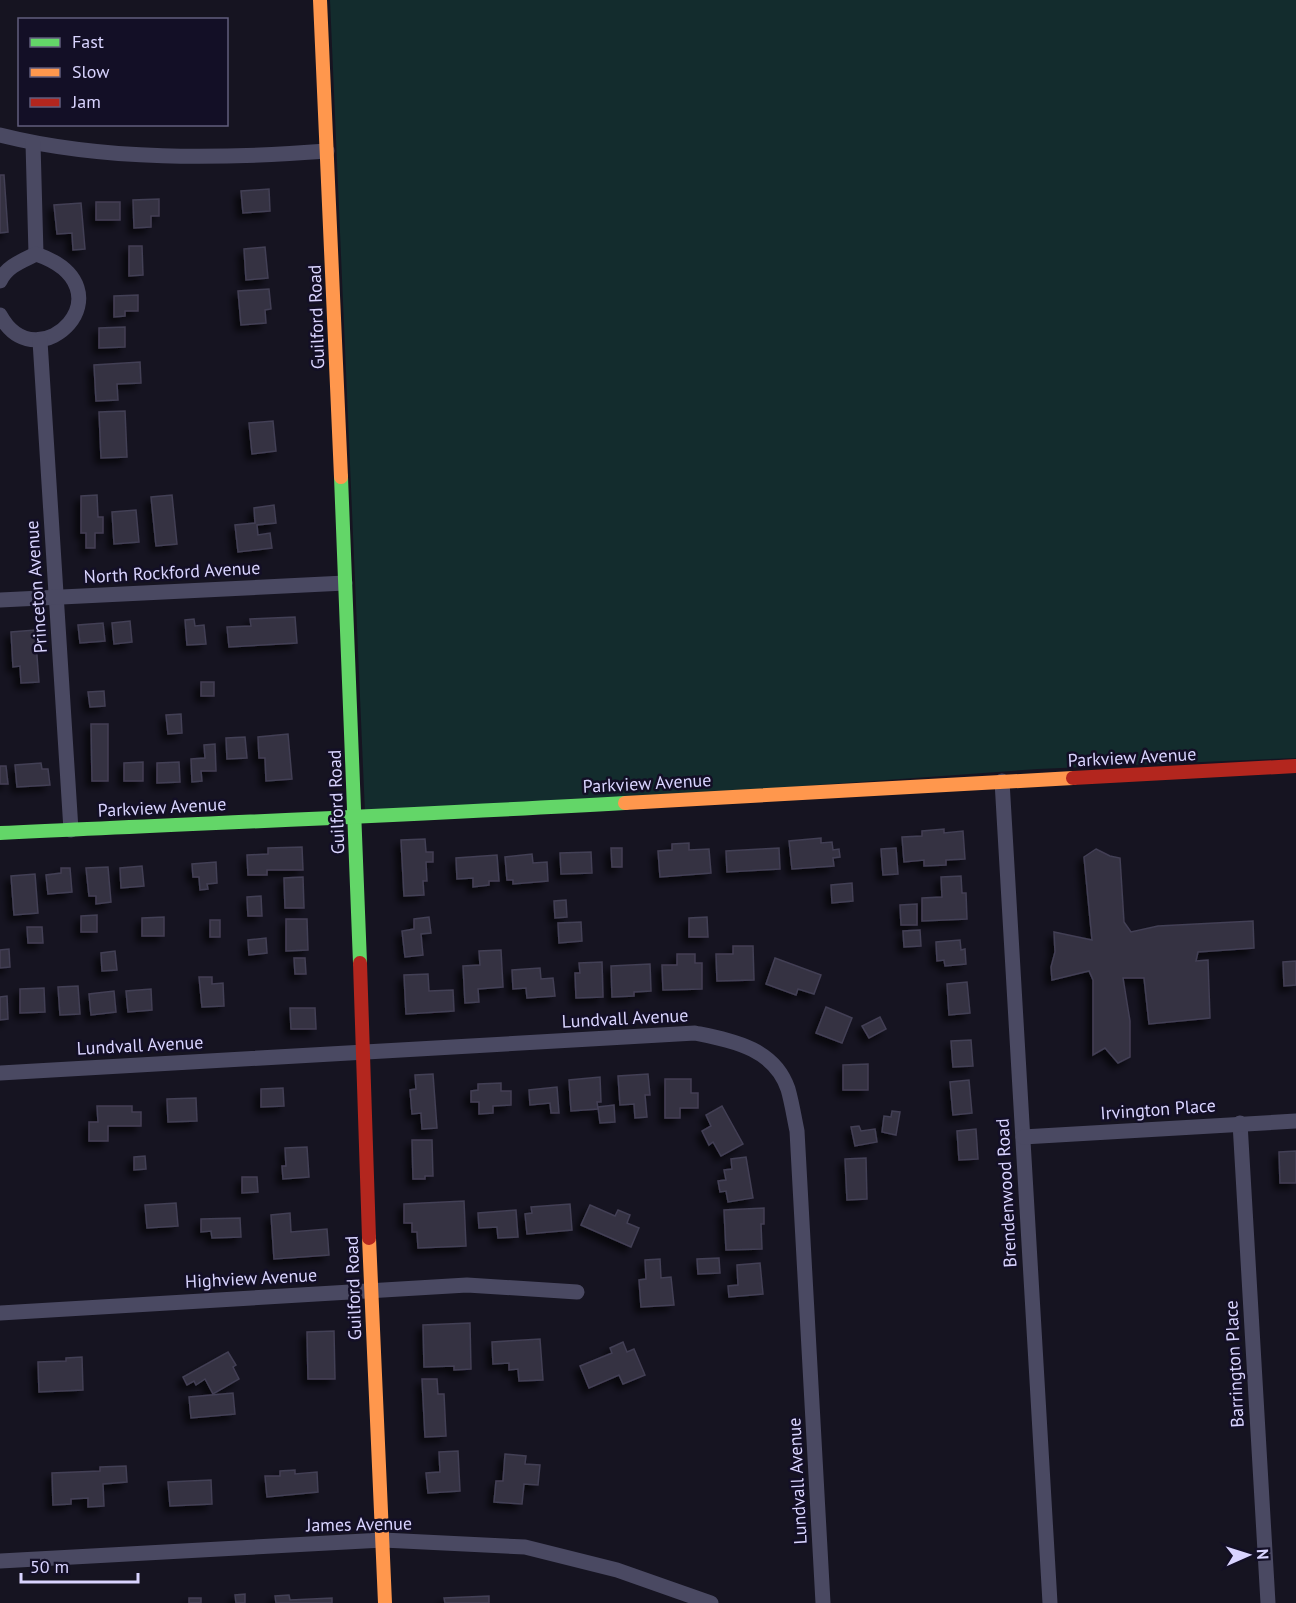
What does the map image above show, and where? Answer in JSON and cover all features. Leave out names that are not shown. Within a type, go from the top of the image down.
[{"type":"street","name":"Guilford Road","points":[[320,0],[355,818],[371,1290],[385,1603]]},
{"type":"street","points":[[0,135],[33,143],[141,155],[249,157],[327,151]]},
{"type":"street","points":[[33,143],[36,255]]},
{"type":"street","points":[[0,281],[15,264],[36,255],[54,261],[67,270],[75,283],[79,298],[77,311],[69,324],[58,334],[40,341],[25,338],[10,329],[0,315]]},
{"type":"street","name":"Princeton Avenue","points":[[40,341],[71,830]]},
{"type":"street","name":"North Rockford Avenue","points":[[0,600],[345,584]]},
{"type":"street","name":"Parkview Avenue","points":[[0,833],[355,818],[1296,766]]},
{"type":"street","name":"Brendenwood Road","points":[[1002,781],[1050,1603]]},
{"type":"street","name":"Lundvall Avenue","points":[[0,1073],[695,1034],[738,1042],[771,1060],[787,1087],[797,1131],[823,1603]]},
{"type":"street","name":"Irvington Place","points":[[1023,1137],[1296,1121]]},
{"type":"street","name":"Barrington Place","points":[[1240,1123],[1268,1603]]},
{"type":"street","name":"Highview Avenue","points":[[0,1313],[467,1285],[577,1292]]},
{"type":"street","name":"James Avenue","points":[[0,1561],[383,1540],[525,1546],[617,1570],[711,1603]]},
{"type":"green space","points":[[330,0],[1296,0],[1296,758],[1038,769],[376,817],[365,813]]},
{"type":"building","points":[[0,175],[4,175],[8,232],[0,233]]},
{"type":"building","points":[[269,189],[270,211],[243,213],[241,191]]},
{"type":"building","points":[[159,199],[159,216],[151,216],[151,227],[134,228],[133,200]]},
{"type":"building","points":[[96,202],[120,202],[120,220],[96,220]]},
{"type":"building","points":[[81,203],[85,249],[73,250],[72,233],[57,234],[54,205]]},
{"type":"building","points":[[129,246],[142,246],[143,275],[129,276]]},
{"type":"building","points":[[265,247],[268,278],[246,280],[244,249]]},
{"type":"building","points":[[269,289],[271,309],[265,310],[266,323],[241,325],[238,291]]},
{"type":"building","points":[[138,295],[138,311],[125,311],[125,316],[114,317],[114,296]]},
{"type":"building","points":[[125,327],[125,347],[99,348],[99,328]]},
{"type":"building","points":[[140,362],[141,383],[117,384],[118,400],[96,401],[94,365]]},
{"type":"building","points":[[125,411],[127,457],[101,458],[99,412]]},
{"type":"building","points":[[273,421],[276,451],[252,454],[249,423]]},
{"type":"building","points":[[97,495],[98,517],[103,517],[103,533],[95,533],[95,548],[86,548],[86,533],[81,533],[81,496]]},
{"type":"building","points":[[172,495],[177,544],[156,546],[151,497]]},
{"type":"building","points":[[274,505],[276,523],[257,525],[258,535],[270,533],[272,548],[238,552],[235,525],[255,523],[254,508]]},
{"type":"building","points":[[136,510],[139,542],[114,544],[112,512]]},
{"type":"building","points":[[295,617],[297,643],[229,647],[227,627],[251,626],[250,619]]},
{"type":"building","points":[[194,619],[195,626],[204,625],[206,644],[187,645],[185,620]]},
{"type":"building","points":[[130,621],[132,642],[114,644],[112,623]]},
{"type":"building","points":[[103,623],[105,641],[80,643],[78,625]]},
{"type":"building","points":[[35,630],[39,682],[21,683],[20,666],[13,667],[11,632]]},
{"type":"building","points":[[201,682],[214,682],[214,696],[201,696]]},
{"type":"building","points":[[104,691],[105,706],[90,707],[88,692]]},
{"type":"building","points":[[181,714],[182,733],[168,734],[166,715]]},
{"type":"building","points":[[91,724],[108,724],[108,781],[92,781]]},
{"type":"building","points":[[288,734],[292,779],[266,781],[265,758],[259,758],[258,737]]},
{"type":"building","points":[[245,737],[247,758],[227,759],[226,738]]},
{"type":"building","points":[[215,744],[216,771],[201,771],[202,781],[192,782],[191,759],[205,758],[204,745]]},
{"type":"building","points":[[143,762],[143,781],[124,781],[124,763]]},
{"type":"building","points":[[179,762],[180,782],[157,783],[157,763]]},
{"type":"building","points":[[41,763],[42,769],[48,769],[50,785],[17,787],[15,765]]},
{"type":"building","points":[[0,766],[6,766],[8,784],[0,784]]},
{"type":"building","points":[[944,829],[944,833],[963,831],[965,859],[946,860],[946,865],[924,866],[924,860],[904,862],[902,837],[922,836],[922,831]]},
{"type":"building","points":[[821,838],[821,843],[832,842],[833,850],[839,849],[840,857],[833,858],[834,866],[792,869],[789,841]]},
{"type":"building","points":[[425,839],[426,852],[433,852],[433,862],[426,862],[427,881],[423,881],[424,895],[404,896],[401,840]]},
{"type":"building","points":[[689,843],[689,850],[709,849],[711,873],[660,877],[658,851],[672,850],[672,844]]},
{"type":"building","points":[[302,847],[303,870],[267,870],[267,875],[248,875],[247,855],[268,854],[268,848]]},
{"type":"building","points":[[611,848],[622,848],[622,867],[612,867]]},
{"type":"building","points":[[779,848],[780,869],[727,872],[726,851]]},
{"type":"building","points":[[896,848],[898,874],[883,875],[881,849]]},
{"type":"building","points":[[1096,849],[1120,858],[1124,922],[1131,932],[1158,926],[1253,921],[1254,948],[1198,952],[1196,961],[1208,960],[1210,1018],[1149,1024],[1144,978],[1123,978],[1130,1021],[1130,1057],[1118,1063],[1105,1048],[1093,1055],[1093,980],[1089,971],[1052,980],[1051,967],[1055,952],[1054,932],[1092,940],[1084,857]]},
{"type":"building","points":[[591,852],[592,873],[561,874],[560,853]]},
{"type":"building","points":[[532,854],[533,863],[547,862],[548,881],[513,884],[513,880],[507,880],[505,857]]},
{"type":"building","points":[[497,855],[499,881],[489,881],[489,885],[473,887],[473,878],[457,879],[456,858]]},
{"type":"building","points":[[216,862],[217,883],[207,884],[208,889],[200,890],[199,877],[193,877],[192,864]]},
{"type":"building","points":[[142,866],[144,886],[121,888],[120,868]]},
{"type":"building","points":[[108,867],[111,902],[96,904],[96,896],[89,896],[86,868]]},
{"type":"building","points":[[61,868],[70,868],[72,892],[48,894],[46,875],[61,873]]},
{"type":"building","points":[[35,874],[38,913],[14,915],[11,876]]},
{"type":"building","points":[[961,876],[962,893],[966,893],[967,919],[922,921],[922,898],[942,897],[941,877]]},
{"type":"building","points":[[303,877],[304,908],[285,908],[284,878]]},
{"type":"building","points":[[852,883],[853,901],[832,903],[831,885]]},
{"type":"building","points":[[261,896],[262,916],[248,916],[247,897]]},
{"type":"building","points":[[566,900],[567,917],[555,918],[554,901]]},
{"type":"building","points":[[917,904],[917,925],[901,925],[900,905]]},
{"type":"building","points":[[97,915],[97,932],[81,932],[81,916]]},
{"type":"building","points":[[164,917],[164,936],[142,936],[142,918]]},
{"type":"building","points":[[429,917],[431,933],[421,934],[423,955],[405,957],[402,931],[414,929],[414,919]]},
{"type":"building","points":[[707,917],[708,937],[689,937],[689,918]]},
{"type":"building","points":[[286,919],[307,919],[308,950],[286,951]]},
{"type":"building","points":[[210,920],[220,920],[220,937],[210,937]]},
{"type":"building","points":[[581,922],[582,941],[559,943],[558,923]]},
{"type":"building","points":[[27,927],[42,927],[43,943],[28,943]]},
{"type":"building","points":[[920,930],[921,946],[904,947],[903,931]]},
{"type":"building","points":[[266,938],[267,953],[249,955],[248,940]]},
{"type":"building","points":[[960,940],[961,950],[965,949],[966,964],[945,966],[944,960],[937,961],[936,942]]},
{"type":"building","points":[[733,946],[753,946],[754,980],[717,981],[716,954],[733,954]]},
{"type":"building","points":[[9,949],[10,967],[0,968],[0,950]]},
{"type":"building","points":[[501,950],[503,987],[478,989],[479,1002],[465,1003],[463,966],[480,965],[479,951]]},
{"type":"building","points":[[115,951],[117,970],[102,971],[101,953]]},
{"type":"building","points":[[677,954],[695,954],[695,963],[702,963],[702,989],[663,990],[662,965],[677,965]]},
{"type":"building","points":[[294,958],[305,958],[306,974],[295,974]]},
{"type":"building","points":[[775,958],[821,975],[814,994],[798,989],[796,995],[766,984]]},
{"type":"building","points":[[1296,961],[1296,985],[1284,986],[1283,962]]},
{"type":"building","points":[[602,962],[603,997],[576,998],[575,973],[580,973],[579,963]]},
{"type":"building","points":[[650,964],[651,991],[634,992],[634,996],[612,997],[611,966]]},
{"type":"building","points":[[540,968],[541,979],[553,978],[555,996],[527,998],[526,988],[513,989],[512,970]]},
{"type":"building","points":[[428,974],[429,991],[453,990],[454,1011],[406,1014],[404,975]]},
{"type":"building","points":[[199,977],[212,977],[212,984],[223,983],[224,1006],[202,1007]]},
{"type":"building","points":[[967,982],[970,1013],[949,1015],[947,984]]},
{"type":"building","points":[[78,986],[80,1014],[60,1015],[58,987]]},
{"type":"building","points":[[44,988],[45,1012],[20,1013],[20,989]]},
{"type":"building","points":[[151,989],[152,1010],[128,1012],[126,991]]},
{"type":"building","points":[[114,991],[116,1012],[91,1015],[89,994]]},
{"type":"building","points":[[7,996],[8,1019],[0,1020],[0,997]]},
{"type":"building","points":[[826,1007],[852,1018],[842,1043],[816,1033]]},
{"type":"building","points":[[290,1008],[315,1008],[316,1029],[291,1029]]},
{"type":"building","points":[[880,1017],[886,1029],[869,1038],[862,1026]]},
{"type":"building","points":[[971,1040],[973,1066],[953,1067],[951,1041]]},
{"type":"building","points":[[868,1064],[868,1090],[843,1090],[843,1065]]},
{"type":"building","points":[[433,1074],[437,1128],[422,1129],[421,1113],[412,1114],[410,1090],[416,1089],[415,1075]]},
{"type":"building","points":[[648,1074],[650,1095],[645,1095],[647,1117],[635,1118],[634,1104],[620,1105],[618,1076]]},
{"type":"building","points":[[600,1077],[601,1102],[597,1102],[598,1109],[571,1111],[569,1080]]},
{"type":"building","points":[[665,1079],[691,1079],[691,1093],[698,1093],[698,1108],[680,1108],[680,1118],[665,1118]]},
{"type":"building","points":[[969,1080],[972,1113],[953,1115],[950,1082]]},
{"type":"building","points":[[501,1083],[501,1091],[511,1091],[511,1105],[493,1106],[493,1113],[479,1114],[479,1102],[471,1102],[471,1091],[478,1090],[478,1084]]},
{"type":"building","points":[[557,1087],[559,1113],[551,1113],[550,1103],[530,1105],[529,1090]]},
{"type":"building","points":[[283,1088],[284,1106],[261,1107],[261,1089]]},
{"type":"building","points":[[196,1098],[197,1121],[168,1122],[167,1099]]},
{"type":"building","points":[[614,1105],[615,1122],[600,1123],[598,1107]]},
{"type":"building","points":[[97,1106],[132,1106],[132,1112],[141,1112],[141,1126],[108,1126],[108,1141],[89,1141],[89,1122],[98,1122]]},
{"type":"building","points":[[722,1106],[743,1144],[721,1156],[713,1142],[709,1145],[702,1131],[711,1126],[706,1115]]},
{"type":"building","points":[[892,1111],[900,1112],[896,1135],[882,1132],[884,1116],[891,1117]]},
{"type":"building","points":[[859,1126],[861,1131],[875,1129],[877,1142],[855,1146],[851,1127]]},
{"type":"building","points":[[976,1129],[978,1159],[959,1160],[957,1131]]},
{"type":"building","points":[[412,1140],[432,1140],[433,1176],[413,1179]]},
{"type":"building","points":[[307,1147],[309,1177],[283,1179],[282,1166],[286,1166],[285,1148]]},
{"type":"building","points":[[1296,1151],[1296,1183],[1280,1183],[1279,1152]]},
{"type":"building","points":[[145,1156],[146,1169],[134,1170],[134,1157]]},
{"type":"building","points":[[746,1157],[753,1198],[728,1202],[726,1191],[720,1192],[718,1181],[726,1180],[724,1170],[732,1169],[731,1159]]},
{"type":"building","points":[[866,1158],[867,1199],[847,1200],[845,1159]]},
{"type":"building","points":[[242,1177],[257,1177],[258,1192],[242,1193]]},
{"type":"building","points":[[464,1201],[466,1246],[418,1248],[417,1232],[412,1232],[412,1223],[404,1223],[404,1204]]},
{"type":"building","points":[[176,1203],[178,1226],[147,1228],[145,1205]]},
{"type":"building","points":[[570,1204],[572,1230],[527,1234],[525,1214],[532,1213],[531,1207]]},
{"type":"building","points":[[590,1205],[615,1216],[618,1210],[630,1215],[627,1223],[639,1228],[631,1247],[581,1225]]},
{"type":"building","points":[[764,1208],[764,1224],[761,1224],[762,1249],[726,1250],[724,1210]]},
{"type":"building","points":[[516,1210],[518,1237],[498,1238],[497,1227],[479,1228],[478,1213]]},
{"type":"building","points":[[290,1213],[291,1232],[327,1229],[329,1255],[274,1259],[271,1215]]},
{"type":"building","points":[[240,1218],[241,1237],[212,1238],[211,1231],[201,1232],[201,1219]]},
{"type":"building","points":[[719,1258],[720,1273],[698,1274],[697,1259]]},
{"type":"building","points":[[660,1259],[661,1278],[671,1277],[674,1305],[641,1307],[639,1280],[646,1279],[645,1260]]},
{"type":"building","points":[[760,1263],[763,1294],[729,1297],[728,1286],[738,1285],[737,1265]]},
{"type":"building","points":[[470,1323],[471,1369],[454,1370],[454,1366],[424,1367],[423,1325]]},
{"type":"building","points":[[334,1331],[335,1379],[308,1379],[307,1332]]},
{"type":"building","points":[[540,1339],[543,1380],[519,1381],[518,1369],[509,1370],[509,1363],[493,1364],[492,1342]]},
{"type":"building","points":[[623,1342],[627,1352],[634,1349],[645,1375],[623,1384],[619,1375],[589,1388],[580,1366],[612,1353],[610,1348]]},
{"type":"building","points":[[228,1352],[236,1365],[233,1367],[239,1379],[213,1394],[205,1379],[196,1385],[194,1381],[187,1385],[183,1377]]},
{"type":"building","points":[[82,1357],[83,1390],[39,1392],[38,1362],[66,1361],[66,1358]]},
{"type":"building","points":[[422,1379],[437,1379],[438,1394],[444,1394],[446,1436],[425,1437]]},
{"type":"building","points":[[233,1393],[235,1414],[191,1418],[189,1397]]},
{"type":"building","points":[[458,1451],[460,1491],[428,1493],[426,1473],[440,1472],[439,1452]]},
{"type":"building","points":[[505,1454],[526,1456],[525,1464],[540,1465],[538,1485],[524,1484],[522,1504],[494,1502],[496,1481],[503,1481]]},
{"type":"building","points":[[126,1466],[127,1482],[103,1484],[104,1506],[88,1507],[88,1498],[71,1499],[71,1504],[53,1505],[52,1473],[100,1471],[100,1467]]},
{"type":"building","points":[[295,1470],[295,1474],[317,1472],[318,1492],[267,1497],[265,1476],[280,1476],[280,1471]]},
{"type":"building","points":[[211,1480],[212,1504],[170,1506],[168,1482]]},
{"type":"building","points":[[245,1594],[245,1603],[236,1603],[235,1595]]},
{"type":"building","points":[[289,1595],[290,1600],[332,1598],[332,1603],[276,1603],[275,1596]]},
{"type":"building","points":[[489,1596],[489,1603],[445,1603],[444,1598]]},
{"type":"building","points":[[189,1598],[201,1598],[201,1603],[189,1603]]},
{"type":"traffic: fast","points":[[341,477],[360,963]]},
{"type":"traffic: fast","points":[[0,833],[625,803]]},
{"type":"traffic: slow","points":[[320,0],[341,477]]},
{"type":"traffic: slow","points":[[625,803],[1073,778]]},
{"type":"traffic: slow","points":[[369,1238],[385,1603]]},
{"type":"traffic: jam","points":[[1073,778],[1296,766]]},
{"type":"traffic: jam","points":[[360,963],[369,1238]]}]
